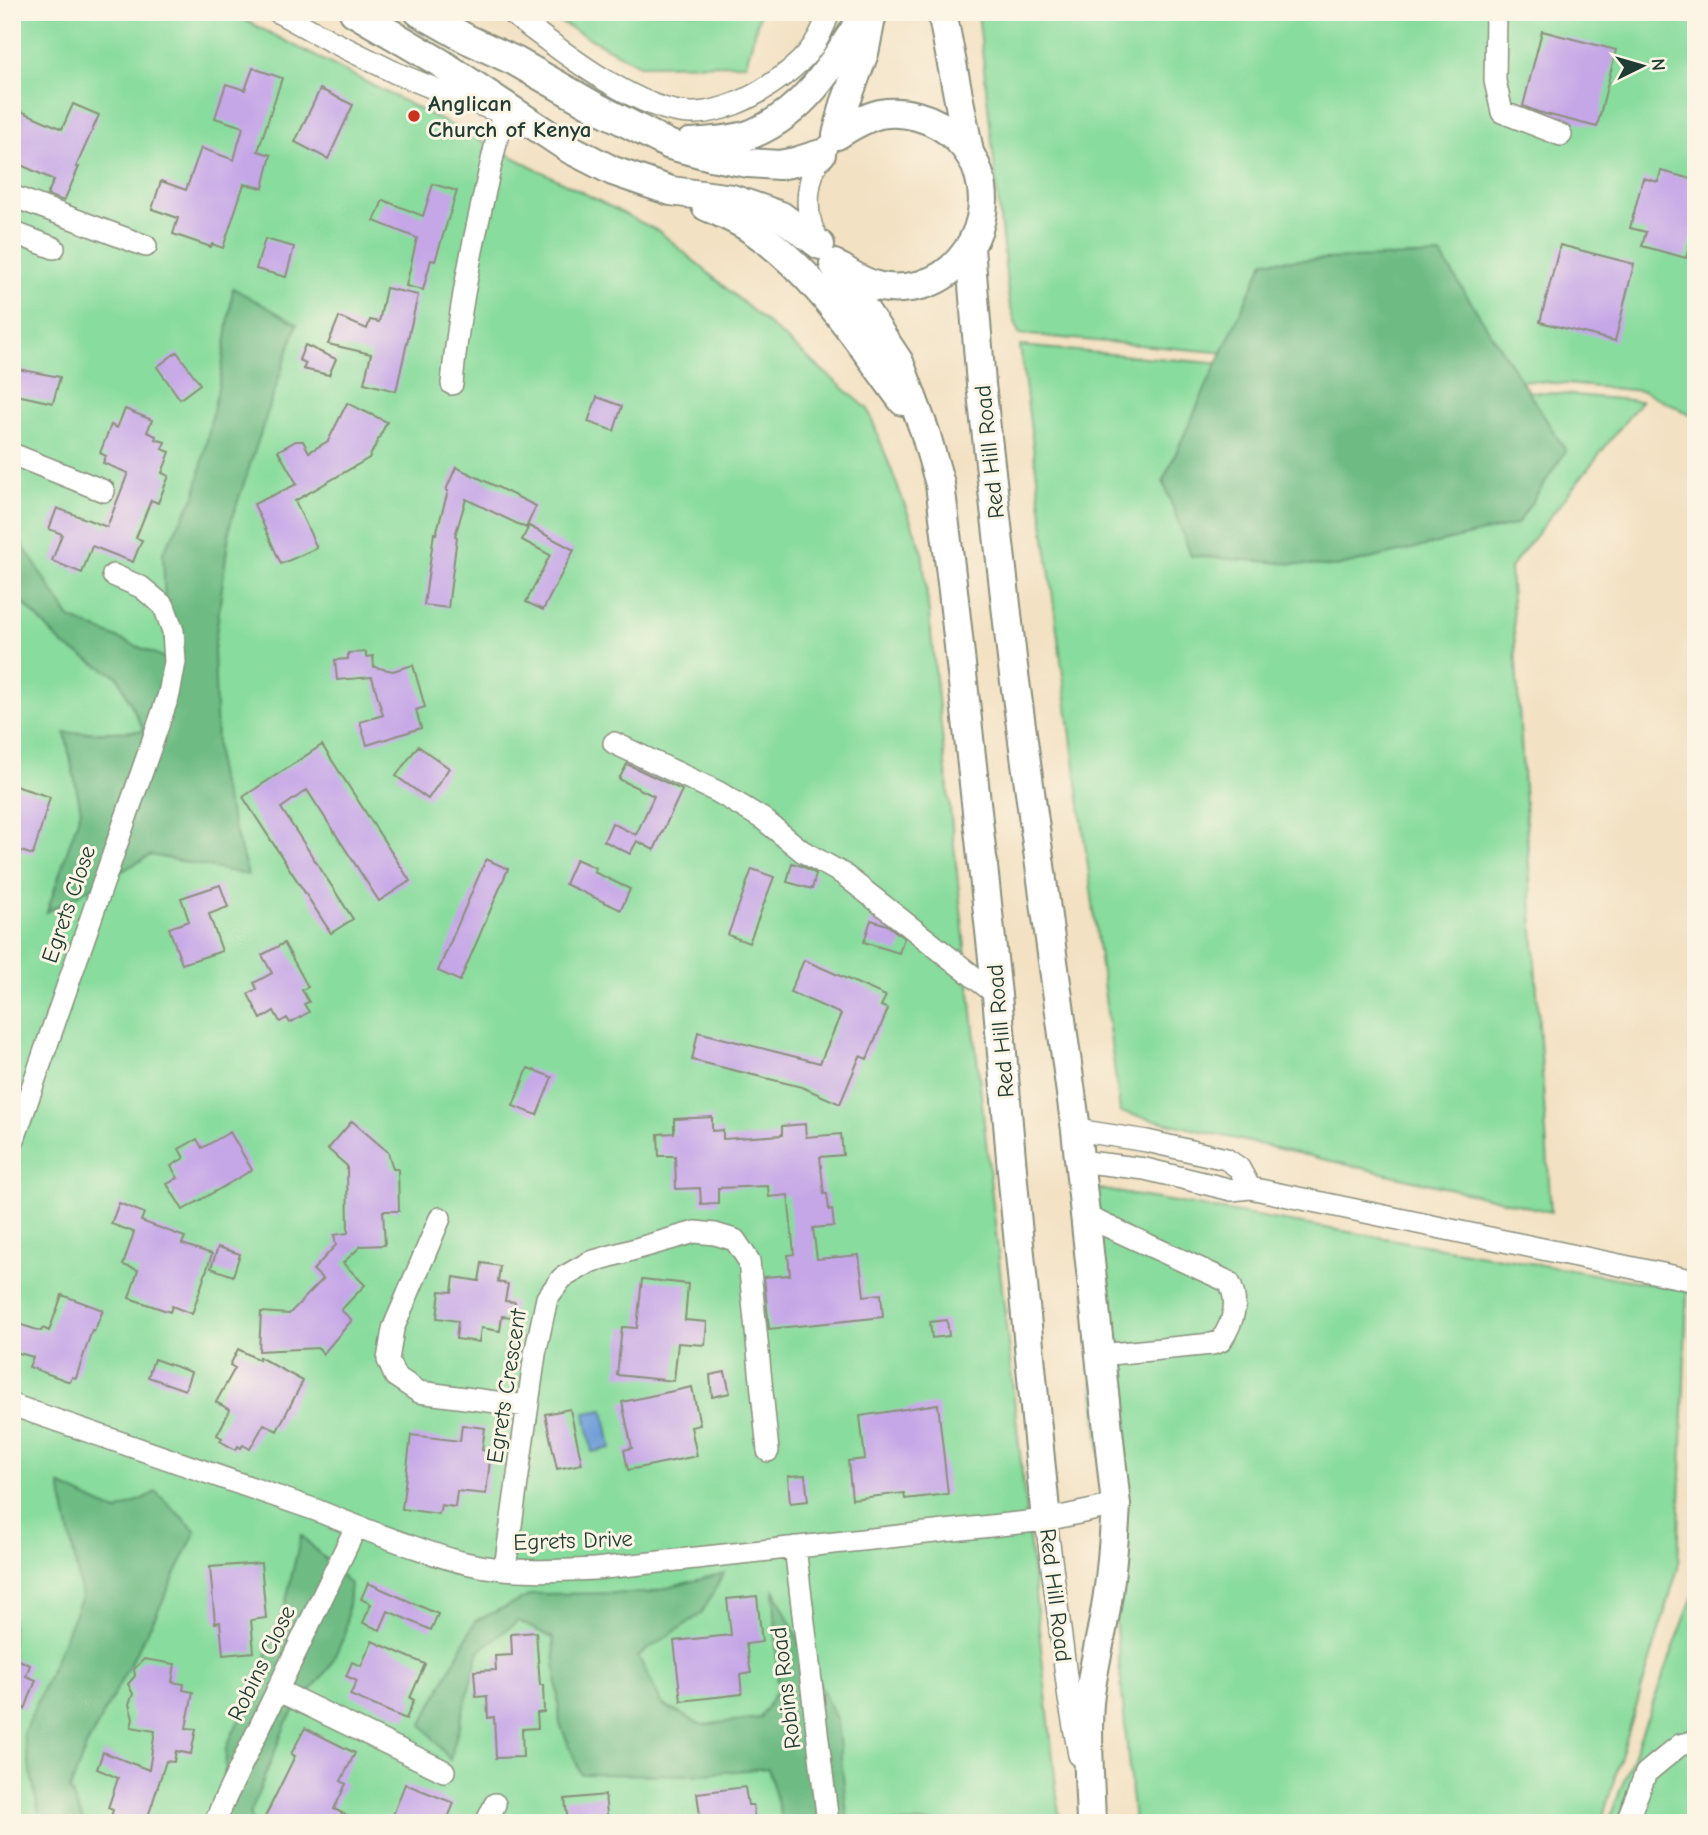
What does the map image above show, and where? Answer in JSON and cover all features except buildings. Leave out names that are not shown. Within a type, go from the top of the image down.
[{"type":"main road","points":[[354,12],[439,62],[570,149],[613,171],[671,191],[734,218],[779,249],[839,314],[925,432]]},
{"type":"main road","points":[[419,12],[670,145],[711,156],[779,165],[795,162],[829,144],[858,121],[882,113],[907,113],[932,120],[953,133],[969,152],[980,175],[984,200],[980,225],[970,248],[953,268],[930,283],[904,289],[877,288],[855,278],[781,216],[732,199],[671,191]]},
{"type":"main road","points":[[670,145],[752,134],[789,113],[820,83],[866,12]]},
{"type":"main road","points":[[829,144],[864,53],[872,12]]},
{"type":"main road","points":[[942,12],[969,152]]},
{"type":"main road","name":"Red Hill Road","points":[[970,248],[981,384],[1013,667],[1076,1130],[1116,1505],[1108,1595],[1089,1704],[1091,1823]]},
{"type":"main road","name":"Red Hill Road","points":[[827,254],[899,362],[925,432],[940,484],[997,995],[1046,1520]]},
{"type":"street","points":[[278,12],[407,78],[503,113],[546,133]]},
{"type":"street","points":[[510,12],[564,53],[629,93],[662,109],[696,113],[750,98],[794,69],[816,45],[829,12]]},
{"type":"street","points":[[1496,12],[1495,81],[1502,112],[1562,135]]},
{"type":"street","points":[[452,384],[456,338],[471,246],[503,113]]},
{"type":"street","points":[[827,254],[811,223],[808,199],[812,176],[829,144]]},
{"type":"street","points":[[12,196],[146,246]]},
{"type":"street","points":[[12,232],[54,248]]},
{"type":"street","points":[[12,454],[104,491]]},
{"type":"street","name":"Egrets Close","points":[[12,1145],[169,694],[175,662],[173,631],[164,606],[142,587],[113,575]]},
{"type":"street","points":[[614,743],[718,792],[763,819],[802,851],[843,874],[997,995]]},
{"type":"street","points":[[1076,1130],[1226,1159],[1239,1168],[1250,1188]]},
{"type":"street","points":[[1079,1161],[1145,1169],[1232,1190],[1250,1188],[1696,1280]]},
{"type":"street","points":[[1085,1216],[1229,1282],[1235,1295],[1230,1327],[1221,1341],[1100,1355]]},
{"type":"street","points":[[440,1218],[393,1329],[388,1360],[395,1376],[419,1392],[527,1406]]},
{"type":"street","name":"Egrets Crescent","points":[[505,1568],[535,1354],[547,1298],[562,1278],[590,1262],[695,1231],[734,1240],[749,1261],[768,1451]]},
{"type":"street","name":"Egrets Drive","points":[[12,1405],[426,1551],[471,1565],[543,1572],[595,1569],[1046,1520],[1116,1505]]},
{"type":"street","name":"Red Hill Road","points":[[1046,1520],[1069,1699],[1091,1823]]},
{"type":"street","name":"Robins Close","points":[[215,1823],[356,1527]]},
{"type":"street","name":"Robins Road","points":[[795,1547],[828,1823]]},
{"type":"street","points":[[277,1690],[444,1771]]},
{"type":"street","points":[[1626,1823],[1646,1773],[1680,1745],[1696,1741]]},
{"type":"green space","points":[[12,12],[229,12],[660,232],[868,409],[922,550],[1060,1823],[12,1823]]},
{"type":"green space","points":[[541,12],[760,12],[746,64],[639,65]]},
{"type":"green space","points":[[978,12],[1696,12],[1696,417],[1643,391],[1019,334],[1009,302]]},
{"type":"green space","points":[[1441,255],[1566,451],[1517,524],[1336,567],[1191,556],[1163,481],[1264,261]]},
{"type":"green space","points":[[233,288],[297,324],[230,525],[214,650],[218,773],[248,875],[151,855],[47,912],[81,810],[65,733],[144,731],[118,677],[63,645],[14,593],[12,529],[70,618],[167,659],[163,552],[195,496],[221,374]]},
{"type":"green space","points":[[1020,346],[1641,401],[1510,568],[1551,1212],[1120,1112]]},
{"type":"green space","points":[[1075,1185],[1687,1290],[1678,1568],[1601,1823],[1134,1823]]},
{"type":"green space","points":[[60,1485],[116,1512],[156,1492],[196,1531],[155,1617],[86,1747],[70,1790],[84,1823],[41,1823],[23,1735],[82,1597]]},
{"type":"green space","points":[[301,1535],[350,1584],[345,1635],[328,1669],[287,1721],[250,1814],[252,1823],[224,1823],[226,1748],[255,1686],[285,1605]]},
{"type":"green space","points":[[724,1573],[701,1614],[638,1656],[663,1705],[702,1725],[760,1718],[778,1688],[774,1589],[837,1721],[848,1823],[783,1823],[768,1768],[692,1775],[581,1774],[560,1724],[553,1638],[518,1621],[479,1651],[450,1760],[422,1724],[475,1621],[533,1594],[648,1593]]},
{"type":"green space","points":[[1696,1588],[1696,1823],[1608,1823]]},
{"type":"water","points":[[604,1410],[611,1448],[592,1452],[585,1413]]},
{"type":"place","name":"Anglican Church of Kenya","points":[[414,116]]}]
